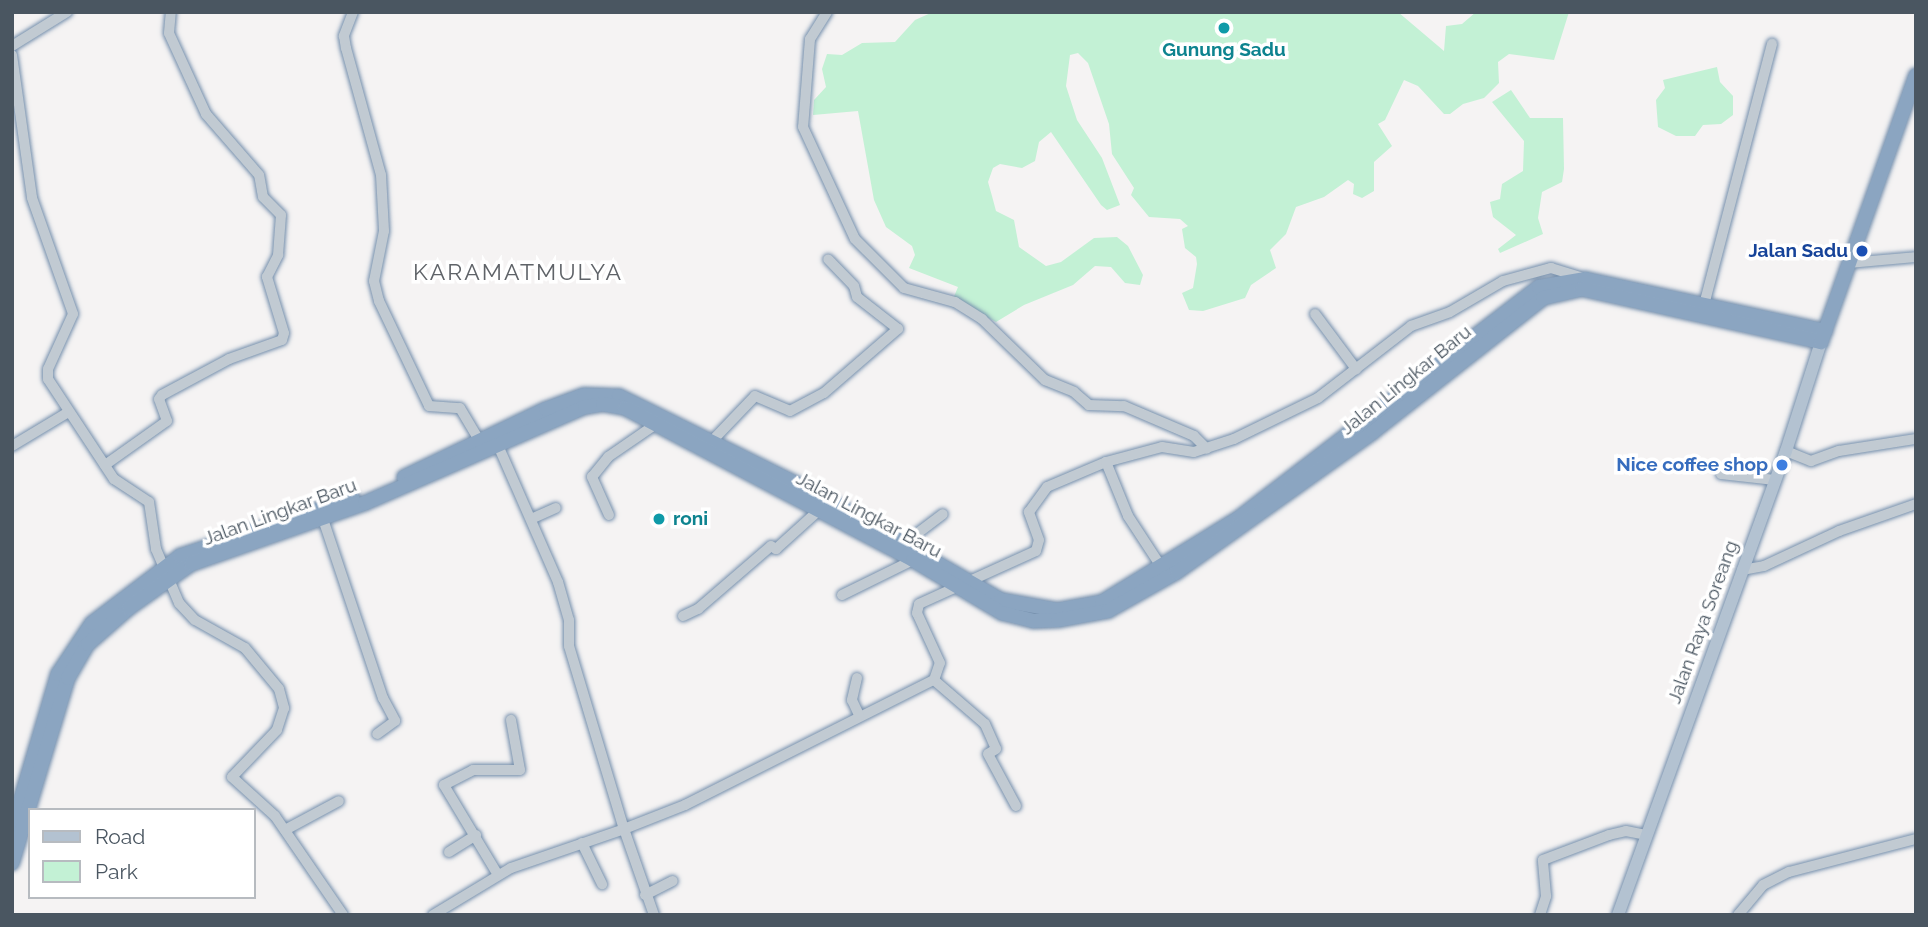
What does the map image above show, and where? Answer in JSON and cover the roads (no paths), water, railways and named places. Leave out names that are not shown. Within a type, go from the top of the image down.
[{"type":"highway","points":[[1823,337],[1916,75]]},
{"type":"highway","name":"Jalan Lingkar Baru","points":[[12,829],[65,658],[92,624],[166,573],[229,536],[359,496],[548,419],[603,404],[625,408],[818,511],[964,584],[1015,605],[1058,610],[1102,602],[1162,568],[1367,424],[1531,291],[1585,279],[1704,305],[1823,337]]},
{"type":"highway","name":"Jalan Lingkar Baru","points":[[28,808],[62,696],[77,658],[166,573],[323,519],[441,471],[546,409],[598,394],[638,403],[906,542],[1002,613],[1033,621],[1086,619],[1144,594],[1363,440],[1532,304],[1562,291],[1582,289],[1823,337]]},
{"type":"highway","name":"Jalan Lingkar Baru","points":[[12,863],[28,810]]},
{"type":"main road","name":"Jalan Raya Soreang","points":[[1618,915],[1786,451],[1823,337]]},
{"type":"street","points":[[12,46],[67,12]]},
{"type":"street","points":[[105,465],[167,421],[159,399],[162,395],[239,355],[282,340],[284,333],[267,277],[278,256],[281,215],[263,197],[258,175],[206,114],[169,33],[171,12]]},
{"type":"street","points":[[353,12],[344,36],[345,48],[381,175],[384,231],[374,281],[379,302],[429,407],[460,408],[487,444],[531,519],[564,600],[569,646],[624,829],[654,915]]},
{"type":"street","points":[[827,12],[810,39],[803,127],[855,239],[904,288],[955,302],[982,319],[1045,380],[1074,392],[1089,405],[1124,406],[1194,436],[1207,449]]},
{"type":"street","points":[[1704,305],[1772,44]]},
{"type":"street","points":[[12,55],[32,198],[73,314],[47,372],[67,413],[123,488],[149,502],[156,549],[186,611],[245,648],[279,689],[284,708],[277,730],[231,775],[285,830],[343,915]]},
{"type":"street","points":[[1848,263],[1916,257]]},
{"type":"street","points":[[712,442],[755,396],[790,411],[824,393],[898,329],[857,297],[854,286],[828,259]]},
{"type":"street","points":[[433,915],[498,875],[685,805],[859,715],[934,680],[940,663],[917,609],[922,601],[1036,551],[1039,540],[1029,512],[1047,487],[1106,462],[1162,447],[1194,452],[1207,449],[1308,403],[1411,326],[1450,312],[1495,284],[1551,268],[1585,279]]},
{"type":"street","points":[[1315,314],[1356,369]]},
{"type":"street","points":[[12,446],[67,413]]},
{"type":"street","points":[[609,515],[592,477],[608,457],[656,424]]},
{"type":"street","points":[[1786,451],[1811,461],[1839,451],[1916,439]]},
{"type":"street","points":[[1106,462],[1128,516],[1162,568]]},
{"type":"street","points":[[1721,474],[1775,480]]},
{"type":"street","points":[[1742,570],[1764,566],[1839,531],[1916,504]]},
{"type":"street","points":[[531,519],[556,508]]},
{"type":"street","points":[[683,616],[772,546],[776,549],[818,511]]},
{"type":"street","points":[[906,542],[943,514]]},
{"type":"street","points":[[323,519],[383,698],[396,721],[377,734]]},
{"type":"street","points":[[842,595],[913,560]]},
{"type":"street","points":[[857,678],[852,700],[859,715]]},
{"type":"street","points":[[934,680],[985,724],[996,749],[988,754],[1016,806]]},
{"type":"street","points":[[498,875],[444,785],[473,770],[520,770],[511,720]]},
{"type":"street","points":[[285,830],[339,801]]},
{"type":"street","points":[[1540,915],[1546,896],[1543,860],[1609,835],[1626,831],[1646,835]]},
{"type":"street","points":[[449,852],[476,835]]},
{"type":"street","points":[[1738,915],[1763,884],[1789,872],[1916,839]]},
{"type":"street","points":[[582,843],[603,884]]},
{"type":"street","points":[[645,895],[673,881]]},
{"type":"place","name":"Gunung Sadu","points":[[1224,28]]},
{"type":"place","name":"Jalan Sadu","points":[[1862,251]]},
{"type":"place","name":"Nice coffee shop","points":[[1782,465]]},
{"type":"place","name":"roni","points":[[659,519]]},
{"type":"district","name":"KARAMATMULYA","points":[[518,272]]}]
